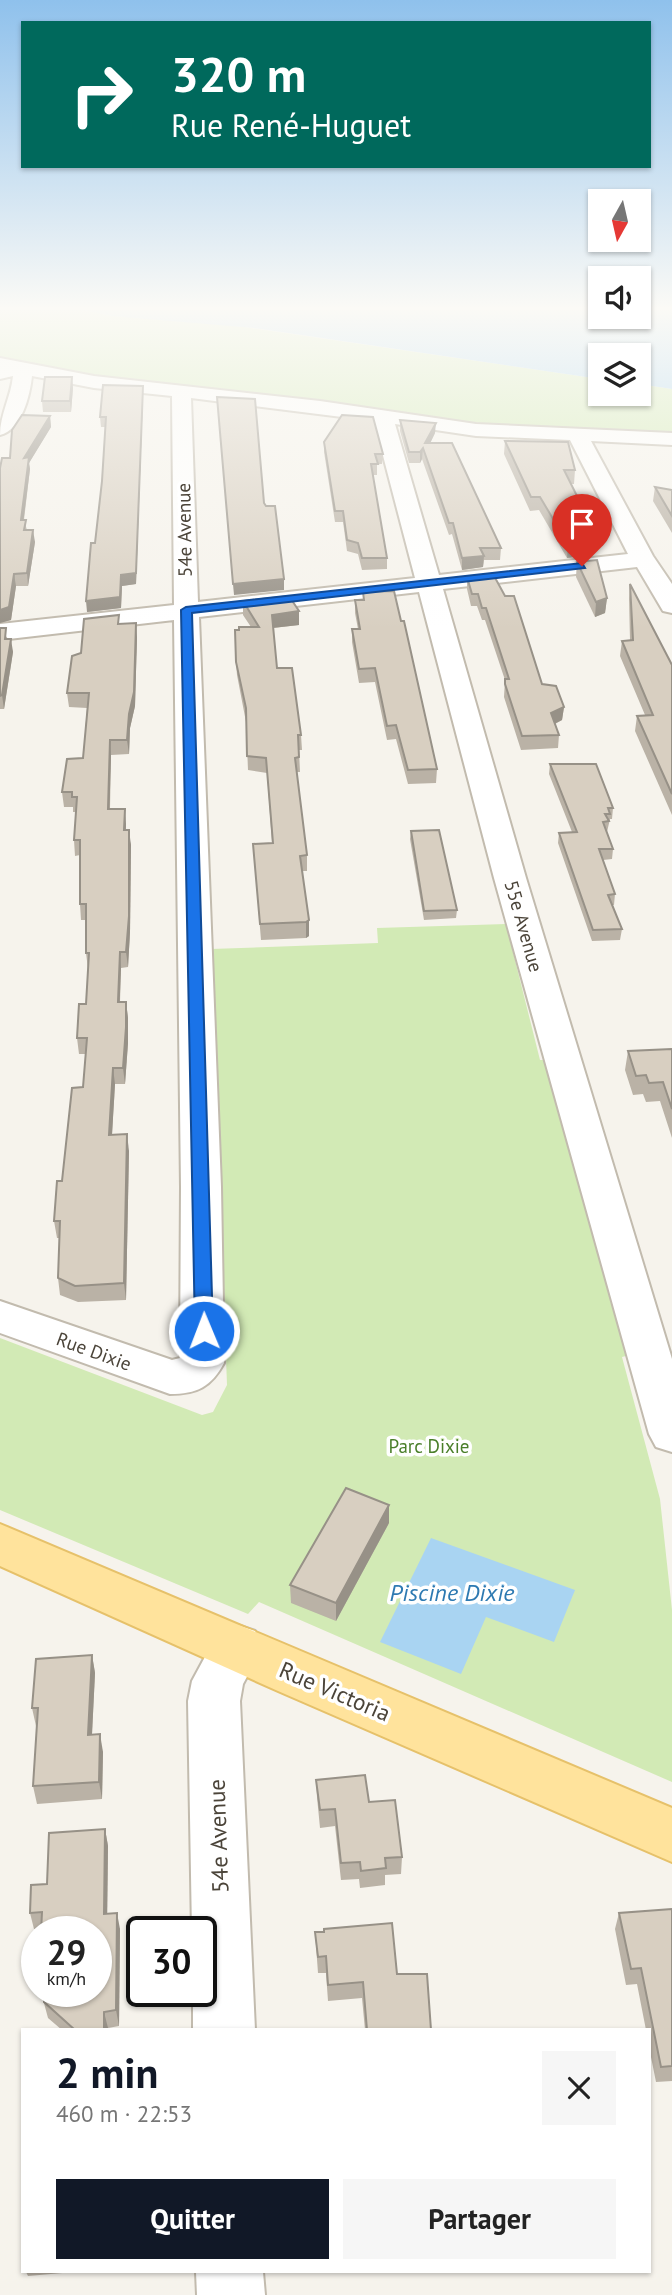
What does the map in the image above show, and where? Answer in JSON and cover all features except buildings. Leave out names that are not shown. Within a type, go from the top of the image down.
[{"type":"main road","name":"Rue Victoria","points":[[0,1544],[672,1835]]},
{"type":"street","name":"54e Avenue","points":[[181,415],[204,1331],[202,1363],[189,1377]]},
{"type":"street","points":[[376,415],[488,431],[672,439]]},
{"type":"street","name":"55e Avenue","points":[[383,416],[509,878],[672,1434]]},
{"type":"street","points":[[578,437],[643,559],[652,569],[672,606]]},
{"type":"street","points":[[0,632],[643,559]]},
{"type":"street","name":"Rue Dixie","points":[[0,1317],[155,1373],[170,1377],[189,1377]]},
{"type":"street","name":"54e Avenue","points":[[224,2028],[214,1701],[218,1681],[237,1647]]},
{"type":"street","points":[[230,2273],[231,2295]]},
{"type":"green space","points":[[386,415],[672,415],[672,435],[495,429]]},
{"type":"green space","name":"Parc Dixie","points":[[506,924],[540,1060],[550,1060],[630,1355],[622,1357],[660,1499],[672,1610],[672,1782],[259,1602],[248,1614],[0,1510],[0,1338],[202,1415],[213,1412],[227,1385],[211,949],[378,943],[377,928]]},
{"type":"water","name":"Piscine Dixie","points":[[431,1538],[575,1590],[554,1642],[486,1617],[461,1674],[380,1642]]},
{"type":"route","points":[[204,1331],[186,610],[582,566]]}]
